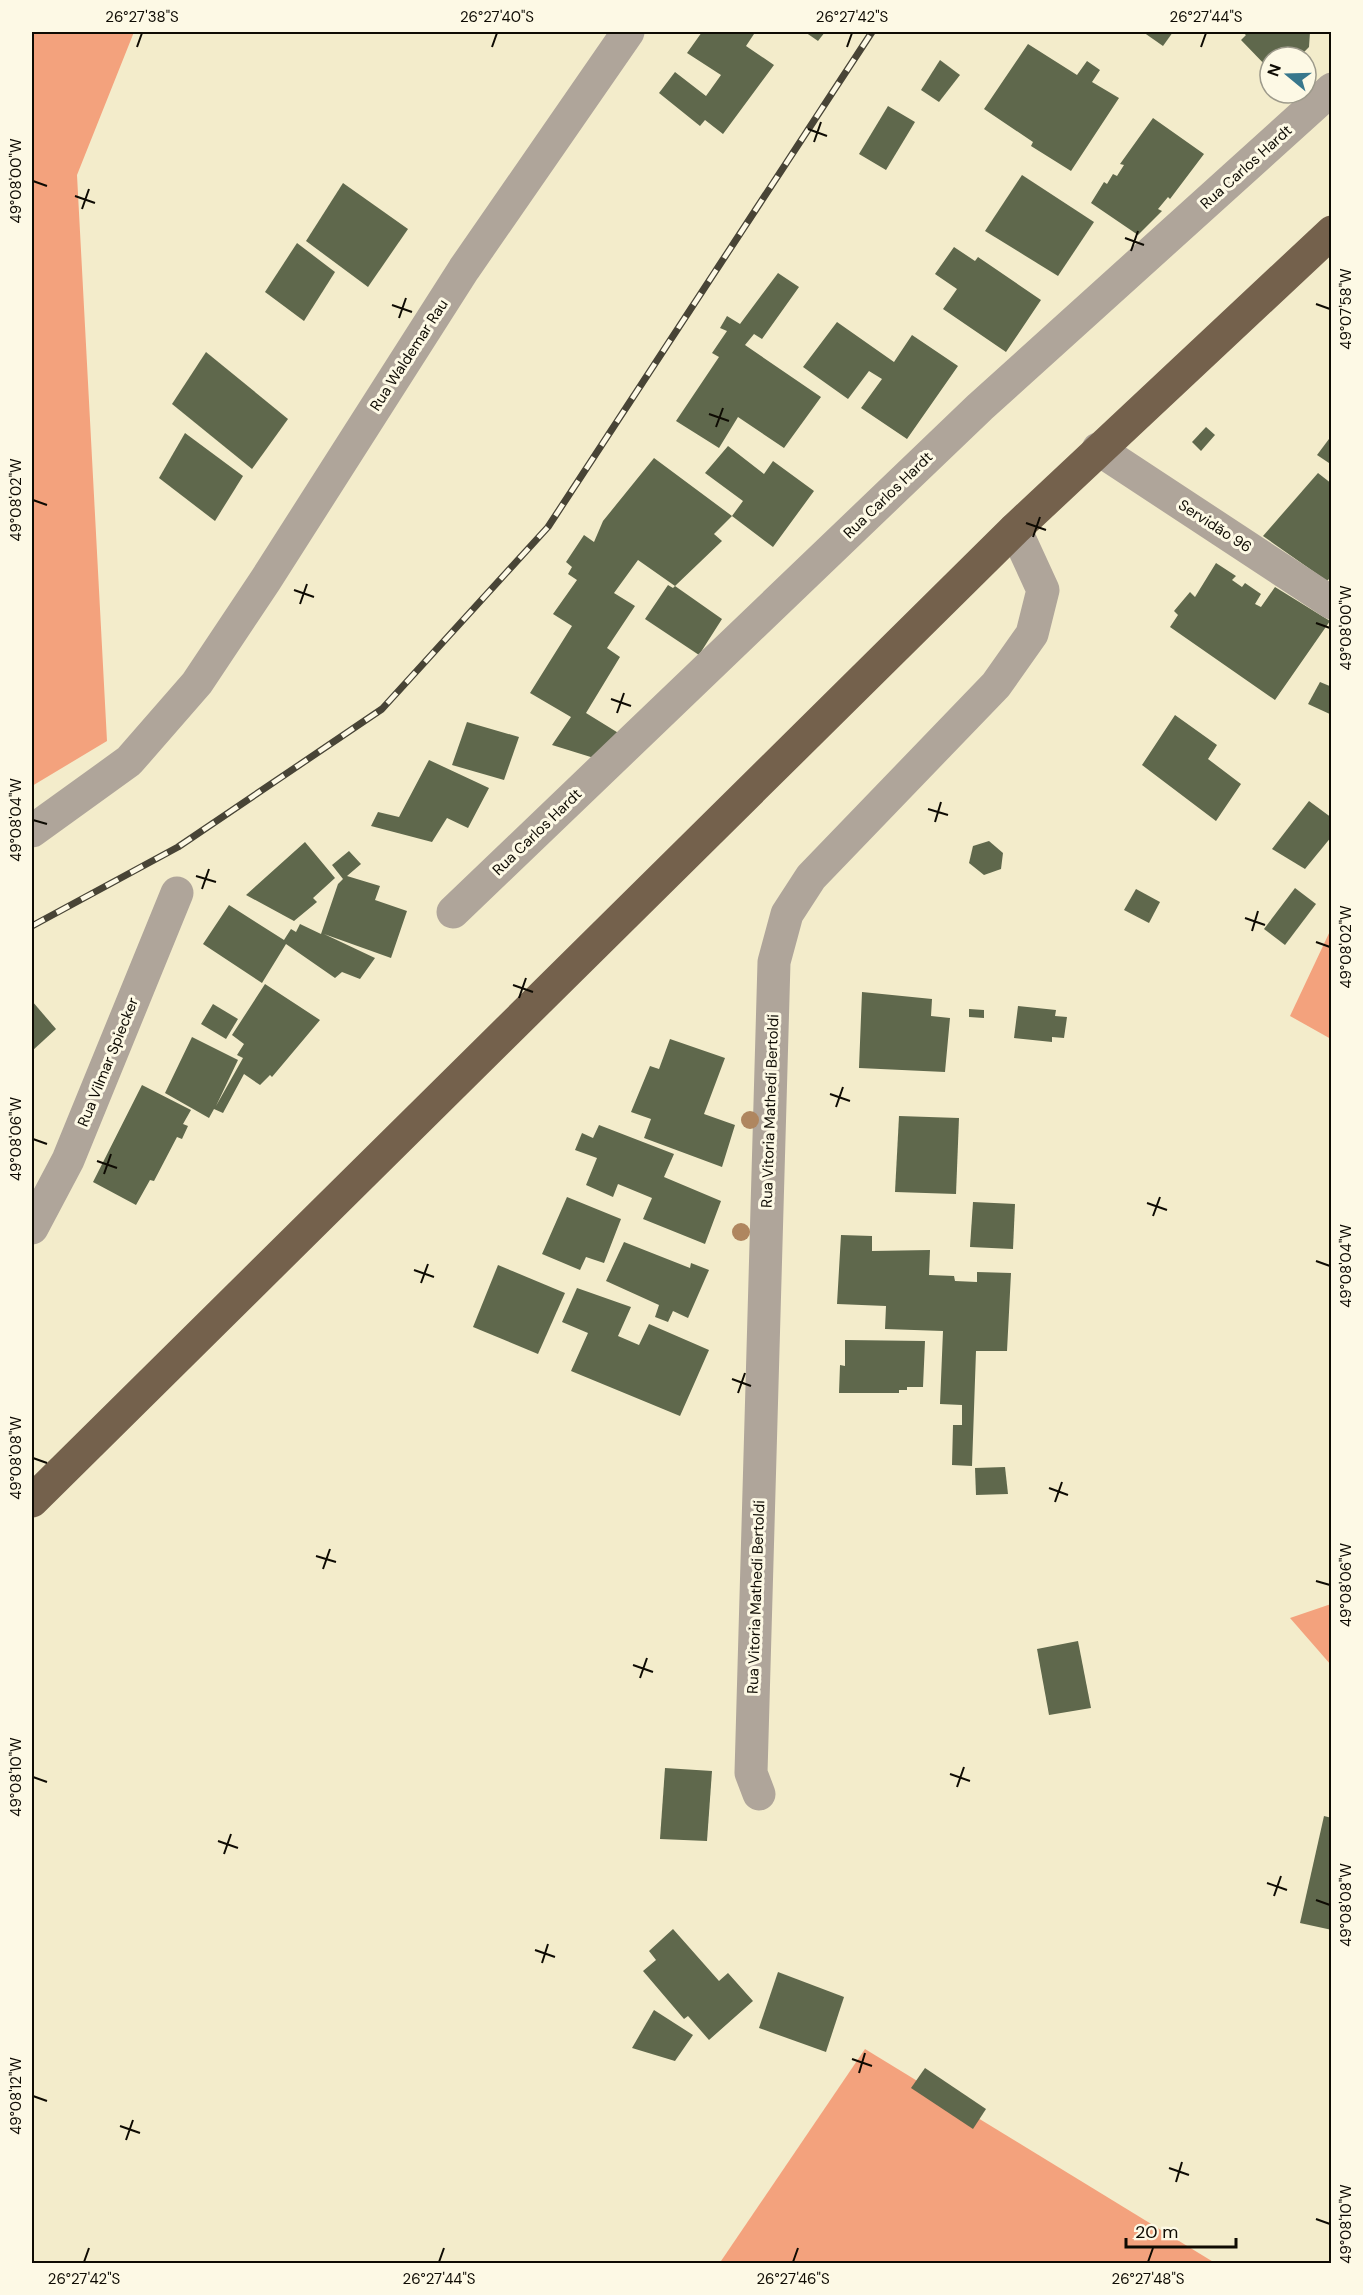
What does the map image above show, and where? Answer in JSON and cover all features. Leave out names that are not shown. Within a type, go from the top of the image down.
[{"type":"highway","points":[[32,1502],[1015,529],[1332,232]]},
{"type":"street","name":"Rua Waldemar Rau","points":[[32,831],[129,761],[197,683],[265,581],[464,269],[628,32]]},
{"type":"street","name":"Rua Carlos Hardt","points":[[453,912],[980,407],[1332,89]]},
{"type":"street","name":"Servidão 96","points":[[1098,449],[1332,603]]},
{"type":"street","name":"Rua Vitoria Mathedi Bertoldi","points":[[759,1794],[751,1773],[774,962],[787,914],[811,877],[996,685],[1032,634],[1043,590],[1015,529]]},
{"type":"street","name":"Rua Vilmar Spiecker","points":[[32,1228],[68,1160],[177,893]]},
{"type":"shaded area","points":[[32,32],[134,32],[77,175],[107,741],[32,786]]},
{"type":"shaded area","points":[[1331,929],[1331,1039],[1290,1016]]},
{"type":"shaded area","points":[[1332,1604],[1331,1665],[1290,1618]]},
{"type":"shaded area","points":[[865,2049],[1215,2263],[719,2264]]},
{"type":"building","points":[[702,32],[750,32],[754,34],[746,46],[774,65],[723,134],[705,120],[700,126],[659,93],[675,72],[706,96],[721,75],[687,53]]},
{"type":"building","points":[[805,32],[825,32],[818,41]]},
{"type":"building","points":[[1143,32],[1173,32],[1163,46]]},
{"type":"building","points":[[1242,32],[1310,32],[1309,45],[1258,45],[1258,58],[1241,40],[1246,35]]},
{"type":"building","points":[[1028,44],[1077,75],[1087,61],[1100,70],[1092,82],[1119,98],[1071,171],[1031,146],[1033,142],[984,109]]},
{"type":"building","points":[[940,60],[960,75],[939,102],[921,90]]},
{"type":"building","points":[[888,106],[915,122],[886,170],[859,154]]},
{"type":"building","points":[[1153,118],[1204,154],[1170,199],[1168,197],[1158,209],[1162,211],[1138,235],[1091,203],[1104,182],[1107,184],[1113,174],[1117,176],[1124,165],[1120,164]]},
{"type":"building","points":[[1022,175],[1094,222],[1058,276],[985,231]]},
{"type":"building","points":[[343,183],[408,229],[368,287],[306,241]]},
{"type":"building","points":[[297,243],[335,272],[304,321],[265,292]]},
{"type":"building","points":[[954,247],[975,261],[978,257],[1041,300],[1006,352],[943,309],[957,289],[935,274]]},
{"type":"building","points":[[778,273],[799,287],[762,339],[754,334],[745,345],[821,397],[784,448],[738,417],[719,448],[676,421],[719,357],[712,353],[727,331],[720,328],[727,316],[740,324]]},
{"type":"building","points":[[837,322],[894,362],[912,335],[958,366],[907,439],[861,408],[882,379],[869,371],[848,399],[803,367]]},
{"type":"building","points":[[206,352],[288,419],[252,469],[172,404]]},
{"type":"building","points":[[1206,427],[1215,435],[1201,451],[1192,442]]},
{"type":"building","points":[[185,433],[243,476],[215,521],[159,478]]},
{"type":"building","points":[[1332,435],[1332,465],[1317,455]]},
{"type":"building","points":[[728,446],[764,474],[773,461],[814,491],[773,547],[732,516],[743,501],[705,473]]},
{"type":"building","points":[[654,458],[732,516],[714,534],[722,541],[675,586],[638,560],[614,593],[635,606],[607,648],[620,657],[586,713],[620,734],[594,758],[552,745],[571,717],[530,693],[572,626],[553,614],[577,580],[568,574],[572,567],[566,562],[584,535],[594,542],[603,521]]},
{"type":"building","points":[[1318,473],[1332,484],[1332,576],[1327,581],[1263,536]]},
{"type":"building","points":[[1216,563],[1236,576],[1232,580],[1242,587],[1245,583],[1261,594],[1255,604],[1261,607],[1275,587],[1330,621],[1275,700],[1170,627],[1178,615],[1174,611],[1190,592],[1195,597]]},
{"type":"building","points":[[668,585],[673,588],[675,586],[722,619],[699,655],[645,619]]},
{"type":"building","points":[[1320,682],[1332,687],[1332,715],[1308,704]]},
{"type":"building","points":[[1175,715],[1217,745],[1208,759],[1241,784],[1216,821],[1142,765]]},
{"type":"building","points":[[467,722],[519,737],[504,780],[452,765]]},
{"type":"building","points":[[429,760],[489,788],[468,828],[447,818],[432,842],[371,826],[378,812],[399,817]]},
{"type":"building","points":[[1309,801],[1332,818],[1332,836],[1305,869],[1272,849]]},
{"type":"building","points":[[989,841],[1003,853],[1001,869],[984,875],[969,863],[973,846]]},
{"type":"building","points":[[305,842],[335,878],[313,898],[317,902],[294,921],[246,895]]},
{"type":"building","points":[[349,851],[361,864],[347,876],[380,886],[375,900],[407,911],[391,958],[324,934],[375,958],[360,979],[342,972],[335,978],[286,944],[262,983],[203,944],[229,905],[284,940],[291,929],[296,932],[300,924],[321,934],[338,884],[343,879],[332,865]]},
{"type":"building","points":[[1295,888],[1316,904],[1285,945],[1264,929]]},
{"type":"building","points":[[1136,889],[1160,902],[1149,923],[1124,910]]},
{"type":"building","points":[[265,984],[320,1020],[272,1077],[270,1075],[260,1085],[244,1074],[223,1113],[214,1109],[209,1118],[165,1093],[192,1037],[238,1060],[216,1106],[243,1058],[237,1055],[244,1044],[232,1035]]},
{"type":"building","points":[[862,992],[932,999],[931,1016],[950,1018],[945,1072],[859,1068]]},
{"type":"building","points":[[32,1001],[56,1029],[32,1051]]},
{"type":"building","points":[[213,1004],[238,1019],[226,1039],[201,1024]]},
{"type":"building","points":[[1018,1006],[1056,1010],[1055,1016],[1067,1017],[1064,1038],[1052,1037],[1052,1042],[1014,1038]]},
{"type":"building","points":[[969,1009],[984,1010],[984,1018],[969,1017]]},
{"type":"building","points":[[670,1039],[725,1058],[704,1114],[735,1125],[722,1167],[644,1138],[651,1119],[631,1112],[650,1066],[659,1069]]},
{"type":"building","points":[[142,1085],[191,1110],[183,1124],[188,1126],[182,1139],[177,1137],[154,1181],[150,1180],[136,1205],[93,1182]]},
{"type":"building","points":[[899,1116],[959,1118],[956,1194],[895,1192]]},
{"type":"building","points":[[599,1125],[674,1154],[664,1177],[721,1201],[705,1244],[643,1219],[652,1198],[618,1184],[613,1197],[586,1185],[597,1158],[575,1150],[582,1133],[593,1138]]},
{"type":"building","points":[[567,1197],[621,1219],[604,1263],[586,1257],[580,1270],[542,1254]]},
{"type":"building","points":[[973,1202],[1015,1204],[1013,1249],[970,1247]]},
{"type":"building","points":[[841,1235],[872,1236],[872,1251],[930,1250],[929,1275],[954,1276],[955,1281],[977,1282],[977,1272],[1011,1273],[1007,1351],[976,1351],[972,1466],[952,1465],[953,1425],[962,1425],[962,1405],[940,1404],[943,1331],[885,1329],[886,1306],[837,1304]]},
{"type":"building","points":[[624,1242],[690,1268],[691,1263],[709,1270],[688,1318],[673,1311],[668,1322],[655,1317],[659,1305],[606,1281]]},
{"type":"building","points":[[498,1265],[565,1293],[538,1354],[473,1327]]},
{"type":"building","points":[[577,1288],[631,1307],[618,1336],[639,1345],[649,1324],[709,1350],[680,1416],[571,1371],[588,1333],[562,1322]]},
{"type":"building","points":[[845,1340],[925,1341],[923,1387],[907,1387],[907,1390],[899,1390],[899,1393],[839,1393],[840,1365],[845,1366]]},
{"type":"building","points":[[1005,1467],[1008,1494],[976,1495],[975,1468]]},
{"type":"building","points":[[1078,1641],[1091,1708],[1049,1715],[1037,1649]]},
{"type":"building","points":[[665,1768],[712,1771],[707,1841],[660,1839]]},
{"type":"building","points":[[1324,1816],[1332,1818],[1332,1930],[1300,1923]]},
{"type":"building","points":[[673,1929],[719,1981],[728,1973],[753,2001],[709,2040],[688,2016],[684,2019],[643,1971],[656,1960],[649,1951]]},
{"type":"building","points":[[778,1972],[844,1997],[826,2052],[759,2028]]},
{"type":"building","points":[[654,2010],[693,2035],[675,2061],[632,2048]]},
{"type":"building","points":[[925,2068],[986,2109],[973,2129],[911,2088]]},
{"type":"railway","points":[[32,926],[178,847],[382,709],[548,527],[872,32]]}]
